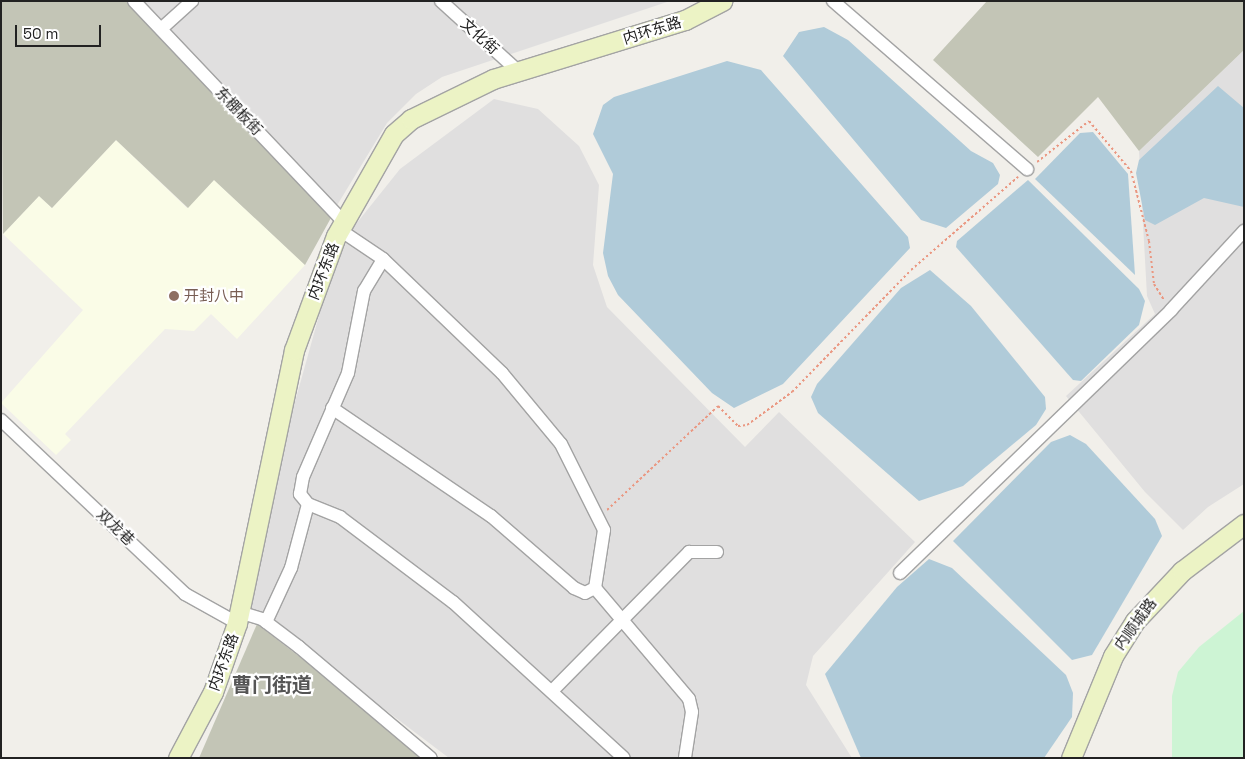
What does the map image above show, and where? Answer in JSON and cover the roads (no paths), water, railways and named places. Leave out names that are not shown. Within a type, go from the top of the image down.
[{"type":"street","name":"东棚板街","points":[[134,1],[342,226],[382,259],[523,397],[561,444],[600,516],[605,542],[595,588]]},
{"type":"street","points":[[161,29],[192,1]]},
{"type":"street","name":"内环东路","points":[[178,758],[213,692],[238,618],[294,350],[342,226],[385,146],[402,126],[466,90],[518,71],[685,20],[722,1]]},
{"type":"street","points":[[833,1],[1028,169]]},
{"type":"street","name":"文化街","points":[[449,4],[518,71]]},
{"type":"street","points":[[900,573],[1171,310],[1244,231]]},
{"type":"street","points":[[382,259],[359,303],[352,359],[302,476],[300,494],[308,504],[340,517],[403,564],[553,690],[624,758]]},
{"type":"street","points":[[332,408],[491,516],[574,588],[585,593],[595,588],[689,699],[692,712],[685,758]]},
{"type":"street","name":"双龙巷","points":[[1,420],[185,594],[238,618],[266,622],[432,758]]},
{"type":"street","points":[[266,622],[291,568],[308,504]]},
{"type":"street","name":"内顺城路","points":[[1071,758],[1113,656],[1135,621],[1182,571],[1244,524]]},
{"type":"street","points":[[553,690],[689,552],[717,552]]},
{"type":"water","points":[[824,27],[848,40],[971,151],[993,163],[1000,175],[998,184],[946,228],[921,220],[783,56],[799,32]]},
{"type":"water","points":[[727,61],[761,70],[908,237],[910,248],[783,384],[734,408],[712,393],[618,295],[608,276],[603,253],[613,174],[593,134],[603,105],[614,97]]},
{"type":"water","points":[[1218,86],[1244,108],[1244,207],[1204,198],[1155,225],[1145,220],[1136,173],[1139,160]]},
{"type":"water","points":[[1093,132],[1128,174],[1135,275],[1035,179],[1080,133]]},
{"type":"water","points":[[1028,180],[1139,289],[1145,301],[1139,325],[1081,381],[1073,380],[956,247],[957,241]]},
{"type":"water","points":[[930,270],[971,306],[1045,397],[1046,409],[1036,425],[963,486],[919,501],[818,413],[811,397],[817,384],[901,288]]},
{"type":"water","points":[[1070,435],[1086,444],[1155,519],[1162,536],[1092,655],[1072,660],[953,541],[1051,442]]},
{"type":"water","points":[[929,559],[952,568],[1066,675],[1073,693],[1072,717],[1044,758],[861,758],[825,674],[897,587]]},
{"type":"place","name":"开封八中","points":[[174,296]]},
{"type":"district","name":"曹门街道","points":[[272,685]]}]
